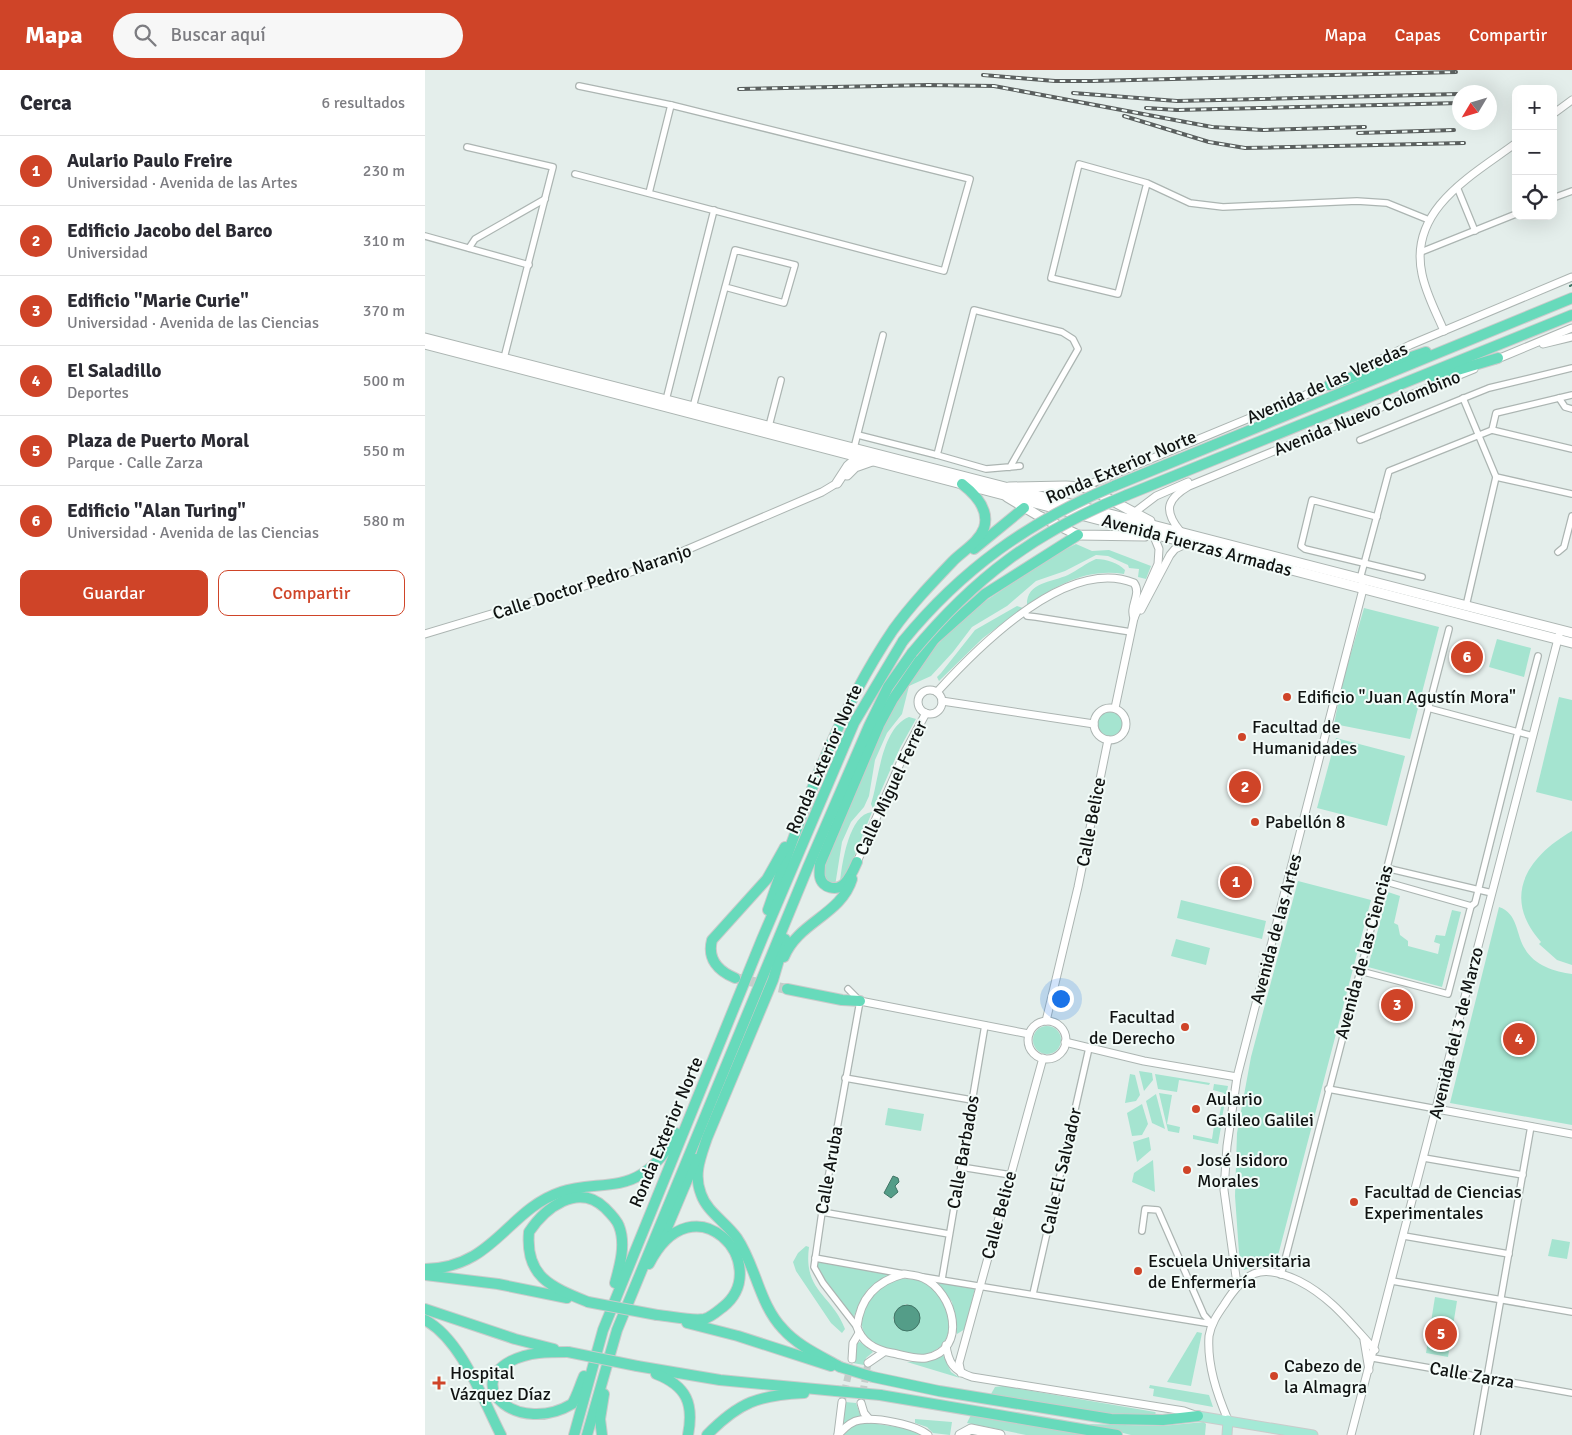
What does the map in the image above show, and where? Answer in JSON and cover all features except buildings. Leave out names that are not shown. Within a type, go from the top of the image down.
[{"type":"highway","name":"Ronda Exterior Norte","points":[[574,1435],[597,1348],[740,994],[853,723],[903,641],[948,591],[978,564],[1048,516],[1114,486],[1572,298]]},
{"type":"highway","name":"Ronda Exterior Norte","points":[[587,1435],[617,1330],[808,867],[869,726],[888,687],[912,653],[960,599],[1022,548],[1058,526],[1127,495],[1572,315]]},
{"type":"highway","points":[[1329,385],[1438,348],[1459,346]]},
{"type":"highway","points":[[1357,402],[1498,358]]},
{"type":"highway","points":[[740,994],[802,816],[848,707],[872,664],[904,615],[945,570],[976,540],[984,527],[982,506],[978,498],[962,484]]},
{"type":"highway","points":[[945,570],[1031,502]]},
{"type":"highway","points":[[869,726],[921,653],[935,638],[985,594],[1078,535]]},
{"type":"highway","points":[[857,862],[846,883],[837,888],[829,888],[820,877],[820,864],[879,725],[893,699],[935,638]]},
{"type":"highway","points":[[735,978],[719,968],[712,959],[710,949],[712,940],[767,879],[802,816]]},
{"type":"highway","points":[[773,980],[788,948],[798,935],[840,901],[849,888],[857,862]]},
{"type":"highway","points":[[617,1330],[654,1256],[707,1138],[773,980],[808,867]]},
{"type":"highway","points":[[787,988],[842,1000],[860,1001]]},
{"type":"highway","points":[[425,1269],[452,1265],[485,1250],[528,1211],[562,1191],[615,1186],[642,1174],[656,1163],[670,1145],[684,1114],[710,1068]]},
{"type":"highway","points":[[707,1138],[699,1162],[697,1178],[700,1193],[707,1206],[736,1237],[755,1273],[772,1316],[784,1331],[826,1362]]},
{"type":"highway","points":[[588,1302],[546,1283],[530,1258],[529,1232],[550,1207],[563,1200],[580,1197],[599,1202],[619,1226],[622,1248],[610,1314]]},
{"type":"highway","points":[[654,1256],[677,1231],[693,1226],[707,1227],[720,1233],[730,1243],[738,1258],[740,1272],[737,1289],[730,1302],[704,1319],[657,1315]]},
{"type":"highway","points":[[425,1275],[498,1284],[657,1315],[738,1336],[826,1362],[840,1368],[925,1389],[1111,1420],[1163,1420],[1198,1416]]},
{"type":"highway","points":[[425,1309],[515,1339],[567,1352],[720,1380],[820,1392]]},
{"type":"highway","points":[[425,1320],[449,1340],[501,1435]]},
{"type":"highway","points":[[554,1422],[573,1402],[597,1348]]},
{"type":"highway","points":[[603,1435],[600,1420],[611,1349]]},
{"type":"highway","points":[[506,1422],[495,1408],[493,1396],[499,1372],[510,1362],[526,1355],[567,1352]]},
{"type":"highway","points":[[637,1366],[666,1378],[679,1387],[687,1397],[691,1412],[688,1435]]},
{"type":"highway","points":[[707,1435],[737,1409],[754,1400],[774,1395],[836,1391],[880,1396],[1117,1435]]},
{"type":"main road","points":[[426,342],[445,343],[769,426],[863,454],[883,459],[891,458],[940,474],[962,484],[1005,491],[1031,502]]},
{"type":"main road","points":[[426,342],[483,359],[842,452],[856,452],[874,460],[940,474],[1005,491],[1031,502],[1039,516],[1078,535],[1145,536],[1152,533]]},
{"type":"main road","points":[[483,359],[504,358],[523,369]]},
{"type":"main road","points":[[560,372],[585,385],[590,384],[603,387],[610,385]]},
{"type":"main road","points":[[639,399],[666,400],[675,409]]},
{"type":"main road","points":[[675,409],[693,407],[710,418]]},
{"type":"main road","points":[[742,426],[769,426]]},
{"type":"main road","points":[[769,426],[773,431],[789,435],[796,440]]},
{"type":"main road","points":[[842,452],[847,458],[848,466]]},
{"type":"main road","points":[[837,482],[856,452]]},
{"type":"main road","points":[[837,482],[855,467],[874,460]]},
{"type":"main road","points":[[1005,491],[1017,485],[1083,488],[1120,504],[1126,518],[1109,535]]},
{"type":"main road","points":[[1031,502],[1049,486]]},
{"type":"main road","name":"Avenida Fuerzas Armadas","points":[[1031,502],[1155,524],[1397,588],[1465,611],[1572,643]]},
{"type":"main road","name":"Avenida Fuerzas Armadas","points":[[1126,518],[1152,533],[1363,589],[1572,632]]},
{"type":"main road","name":"Avenida Fuerzas Armadas","points":[[1363,589],[1369,585],[1390,590],[1397,588]]},
{"type":"main road","points":[[1198,1416],[1313,1435]]},
{"type":"main road","points":[[1227,1435],[1228,1420]]},
{"type":"main road","points":[[961,1434],[971,1429],[1000,1435]]},
{"type":"street","points":[[575,174],[944,270],[970,179],[671,105],[579,86]]},
{"type":"street","points":[[1557,111],[1572,100]]},
{"type":"street","points":[[649,193],[671,105]]},
{"type":"street","points":[[1444,331],[1426,290],[1421,272],[1421,252],[1429,220],[1446,196],[1512,147]]},
{"type":"street","points":[[467,148],[553,167],[504,358]]},
{"type":"street","points":[[1147,183],[1118,294],[1051,278],[1079,164],[1147,183],[1190,203],[1223,207],[1357,201],[1387,204],[1429,220]]},
{"type":"street","points":[[1457,187],[1475,231]]},
{"type":"street","points":[[1557,197],[1572,191]]},
{"type":"street","points":[[469,248],[475,239],[545,199]]},
{"type":"street","points":[[666,400],[714,210]]},
{"type":"street","points":[[1421,252],[1512,216]]},
{"type":"street","points":[[425,236],[529,265]]},
{"type":"street","points":[[693,407],[725,286],[735,250],[795,265],[784,303],[725,286]]},
{"type":"street","name":"Avenida de las Veredas","points":[[1083,488],[1329,385],[1444,331],[1572,277]]},
{"type":"street","points":[[937,455],[974,310],[1062,332],[1073,339],[1078,349],[1010,467]]},
{"type":"street","points":[[1523,349],[1572,328]]},
{"type":"street","points":[[856,452],[858,435],[883,335]]},
{"type":"street","points":[[1523,349],[1572,337]]},
{"type":"street","name":"Avenida Nuevo Colombino","points":[[1180,531],[1169,515],[1172,499],[1189,486],[1523,349]]},
{"type":"street","points":[[1360,440],[1489,388],[1572,368]]},
{"type":"street","points":[[769,426],[781,380]]},
{"type":"street","points":[[1492,430],[1496,413],[1572,395]]},
{"type":"street","points":[[1463,398],[1496,477],[1465,611]]},
{"type":"street","points":[[1559,398],[1565,407],[1572,408]]},
{"type":"street","points":[[1363,589],[1360,579],[1389,471],[1492,430],[1572,449]]},
{"type":"street","points":[[858,435],[986,469],[1020,466]]},
{"type":"street","name":"Avenida Nuevo Colombino","points":[[1126,518],[1156,496],[1197,478],[1210,477]]},
{"type":"street","points":[[1496,477],[1572,494]]},
{"type":"street","name":"Calle Doctor Pedro Naranjo","points":[[425,634],[645,568],[777,511],[837,482]]},
{"type":"street","points":[[1377,517],[1312,500],[1301,546],[1305,549],[1422,577]]},
{"type":"street","points":[[1559,552],[1564,547],[1572,516]]},
{"type":"street","points":[[1115,708],[1134,621],[1158,564],[1159,549],[1152,533]]},
{"type":"street","points":[[1134,621],[1170,555],[1175,549],[1188,543]]},
{"type":"street","points":[[937,692],[969,658],[1025,613],[1062,588],[1078,582],[1106,578],[1127,580],[1137,586],[1133,614],[1134,621]]},
{"type":"street","name":"Avenida de las Artes","points":[[1237,1284],[1224,1190],[1227,1146],[1237,1078],[1363,589]]},
{"type":"street","points":[[1025,613],[1027,616],[1036,618],[1131,632]]},
{"type":"street","name":"Avenida de las Ciencias","points":[[1281,1275],[1449,629]]},
{"type":"street","name":"Avenida del 3 de Marzo","points":[[1351,1435],[1373,1358],[1560,630]]},
{"type":"street","points":[[1360,971],[1448,994],[1471,906],[1475,904],[1538,656]]},
{"type":"street","points":[[930,690],[937,692],[942,701],[937,711],[926,713],[918,705],[920,694],[930,690]]},
{"type":"street","points":[[942,701],[1094,724]]},
{"type":"street","points":[[1115,708],[1124,716],[1126,727],[1119,737],[1108,740],[1098,734],[1094,724],[1096,715],[1101,710],[1115,708]]},
{"type":"street","points":[[1428,708],[1533,736]]},
{"type":"street","name":"Calle Miguel Ferrer","points":[[857,862],[905,752],[926,713]]},
{"type":"street","name":"Calle Belice","points":[[1046,1021],[1078,887],[1108,740]]},
{"type":"street","points":[[1386,868],[1492,893]]},
{"type":"street","points":[[1383,881],[1471,906]]},
{"type":"street","points":[[848,989],[860,1001],[1029,1034]]},
{"type":"street","name":"Calle Aruba","points":[[858,1330],[823,1284],[814,1267],[845,1078],[860,1001]]},
{"type":"street","points":[[1046,1021],[1054,1022],[1061,1027],[1065,1034],[1065,1042],[1057,1055],[1043,1058],[1034,1053],[1030,1047],[1029,1034],[1036,1025],[1046,1021]]},
{"type":"street","name":"Calle Barbados","points":[[942,1279],[985,1025]]},
{"type":"street","points":[[1065,1042],[1144,1061],[1237,1078]]},
{"type":"street","name":"Calle El Salvador","points":[[1033,1294],[1089,1048]]},
{"type":"street","name":"Calle Belice","points":[[961,1373],[959,1363],[966,1336],[1043,1058]]},
{"type":"street","points":[[845,1078],[972,1100]]},
{"type":"street","points":[[1328,1089],[1572,1134]]},
{"type":"street","points":[[1477,1435],[1531,1126]]},
{"type":"street","points":[[1424,1158],[1523,1175]]},
{"type":"street","points":[[961,1167],[1011,1176]]},
{"type":"street","points":[[1142,1231],[1145,1209],[1158,1210],[1204,1315],[1212,1324]]},
{"type":"street","points":[[822,1212],[949,1234]]},
{"type":"street","points":[[1404,1236],[1509,1254]]},
{"type":"street","points":[[815,1258],[1212,1324]]},
{"type":"street","points":[[1228,1420],[1213,1380],[1209,1336],[1212,1324],[1237,1284],[1255,1272],[1281,1275],[1297,1280],[1316,1291],[1335,1306],[1375,1350]]},
{"type":"street","points":[[852,1359],[853,1343],[858,1330],[861,1308],[869,1294],[881,1283],[904,1274]]},
{"type":"street","points":[[922,1277],[938,1288],[948,1302],[953,1318],[948,1343],[950,1362],[955,1370],[961,1373],[1093,1397],[1184,1410],[1198,1416]]},
{"type":"street","points":[[1393,1280],[1572,1312]]},
{"type":"street","points":[[858,1330],[874,1348],[884,1352],[915,1358],[929,1357],[948,1343],[966,1336]]},
{"type":"street","points":[[1363,1337],[1367,1349],[1367,1367],[1369,1371]]},
{"type":"street","points":[[868,1362],[884,1352]]},
{"type":"street","name":"Calle Zarza","points":[[1373,1358],[1572,1393]]},
{"type":"street","points":[[838,1435],[842,1402]]},
{"type":"street","points":[[861,1404],[864,1413],[869,1419]]},
{"type":"street","points":[[838,1435],[851,1423],[869,1419],[912,1426],[928,1435]]},
{"type":"shaded area","points":[[1076,544],[1092,551],[1109,550],[1151,566],[1146,579],[1138,577],[1139,569],[1129,568],[1128,565],[1108,556],[1096,555],[1065,571],[1036,581],[1007,606],[972,627],[931,676],[909,686],[902,714],[887,733],[875,760],[869,796],[864,807],[851,822],[842,842],[835,886],[827,882],[823,867],[888,715],[923,661],[946,635],[984,602],[1056,554]]},
{"type":"shaded area","points":[[1096,559],[1116,563],[1125,570],[1124,574],[1097,573],[1085,576],[1061,585],[1027,605],[1028,597],[1036,587],[1068,575]]},
{"type":"shaded area","points":[[1017,606],[1023,608],[983,638],[939,681],[937,677],[975,630]]},
{"type":"shaded area","points":[[1364,608],[1439,627],[1410,739],[1334,724],[1342,684]]},
{"type":"shaded area","points":[[1497,639],[1531,648],[1524,677],[1489,667]]},
{"type":"shaded area","points":[[1559,697],[1572,700],[1572,801],[1536,792]]},
{"type":"shaded area","points":[[1110,712],[1119,716],[1123,725],[1119,734],[1110,738],[1101,734],[1097,725],[1101,716]]},
{"type":"shaded area","points":[[909,717],[916,719],[900,748],[873,809],[871,804],[887,743],[892,732]]},
{"type":"shaded area","points":[[1336,738],[1405,756],[1387,826],[1317,808]]},
{"type":"shaded area","points":[[872,812],[848,872],[840,881],[845,852],[852,830],[864,815]]},
{"type":"shaded area","points":[[1572,831],[1572,965],[1557,960],[1539,944],[1541,942],[1529,925],[1523,909],[1521,894],[1525,879],[1532,866],[1556,841]]},
{"type":"shaded area","points":[[1298,881],[1371,900],[1275,1267],[1260,1265],[1244,1270],[1239,1253],[1235,1196],[1237,1133],[1251,1057]]},
{"type":"shaded area","points":[[1388,892],[1400,896],[1394,923],[1398,925],[1400,935],[1408,941],[1408,946],[1438,954],[1440,944],[1434,942],[1436,935],[1445,936],[1452,910],[1461,912],[1442,987],[1368,967]]},
{"type":"shaded area","points":[[1181,900],[1266,921],[1262,939],[1177,918]]},
{"type":"shaded area","points":[[1499,907],[1510,914],[1529,955],[1545,967],[1572,974],[1572,1125],[1450,1103]]},
{"type":"shaded area","points":[[1176,939],[1210,948],[1206,965],[1171,956]]},
{"type":"shaded area","points":[[1047,1026],[1057,1030],[1061,1040],[1057,1050],[1047,1054],[1037,1050],[1033,1040],[1037,1030]]},
{"type":"shaded area","points":[[1139,1071],[1152,1073],[1153,1080],[1144,1091]]},
{"type":"shaded area","points":[[1130,1074],[1135,1075],[1140,1095],[1136,1101],[1125,1103]]},
{"type":"shaded area","points":[[1155,1074],[1210,1083],[1209,1085],[1179,1080],[1177,1092],[1158,1089]]},
{"type":"shaded area","points":[[1214,1084],[1228,1086],[1221,1123],[1218,1122],[1224,1093],[1213,1090]]},
{"type":"shaded area","points":[[1159,1093],[1172,1095],[1167,1124],[1180,1127],[1179,1133],[1168,1131]]},
{"type":"shaded area","points":[[1156,1094],[1165,1129],[1152,1123],[1146,1101]]},
{"type":"shaded area","points":[[1142,1104],[1148,1124],[1142,1135],[1132,1136],[1127,1113]]},
{"type":"shaded area","points":[[888,1108],[924,1114],[921,1131],[885,1125]]},
{"type":"shaded area","points":[[1214,1126],[1221,1127],[1218,1144],[1193,1139],[1193,1135],[1212,1139]]},
{"type":"shaded area","points":[[1149,1137],[1151,1150],[1137,1162],[1133,1142]]},
{"type":"shaded area","points":[[1153,1160],[1155,1192],[1132,1182],[1134,1173]]},
{"type":"shaded area","points":[[893,1176],[898,1178],[899,1182],[895,1186],[898,1192],[891,1198],[884,1193]]},
{"type":"shaded area","points":[[1552,1239],[1570,1242],[1567,1259],[1548,1256]]},
{"type":"shaded area","points":[[806,1246],[809,1247],[808,1262],[810,1274],[820,1292],[839,1317],[845,1329],[842,1333],[831,1323],[796,1271],[793,1262],[798,1253]]},
{"type":"shaded area","points":[[817,1261],[891,1274],[867,1290],[853,1318],[818,1270]]},
{"type":"shaded area","points":[[899,1279],[922,1281],[930,1286],[943,1300],[947,1309],[949,1329],[947,1338],[940,1347],[928,1354],[906,1354],[889,1351],[869,1340],[865,1335],[862,1315],[870,1296],[886,1284]],"holes":[[[906,1304],[914,1307],[920,1316],[917,1327],[909,1331],[897,1327],[893,1319],[896,1310]]]},
{"type":"shaded area","points":[[937,1282],[975,1288],[965,1329],[957,1334],[952,1302]]},
{"type":"shaded area","points":[[1435,1297],[1457,1301],[1448,1357],[1426,1353]]},
{"type":"shaded area","points":[[907,1305],[916,1309],[920,1318],[916,1327],[907,1331],[898,1327],[894,1318],[898,1309]]},
{"type":"shaded area","points":[[1197,1332],[1202,1333],[1191,1386],[1167,1382]]},
{"type":"shaded area","points":[[860,1342],[873,1352],[866,1358],[864,1365],[853,1363],[856,1343]]},
{"type":"shaded area","points":[[943,1355],[951,1372],[960,1378],[907,1362],[925,1362]]},
{"type":"shaded area","points":[[1150,1385],[1209,1395],[1213,1407],[1153,1396],[1154,1389],[1149,1388]]},
{"type":"shaded area","points":[[1003,1386],[1156,1413],[1154,1415],[1112,1415],[991,1394],[995,1387]]},
{"type":"shaded area","points":[[845,1402],[856,1403],[861,1417],[854,1418],[840,1427]]},
{"type":"shaded area","points":[[971,1415],[1088,1435],[1026,1435],[967,1423]]},
{"type":"shaded area","points":[[915,1419],[952,1422],[950,1435],[933,1433],[927,1427],[915,1423]]},
{"type":"shaded area","points":[[1204,1422],[1206,1424],[1205,1435],[1131,1435],[1088,1424],[1162,1426]]},
{"type":"shaded area","points":[[859,1423],[916,1430],[922,1435],[843,1435],[848,1429]]},
{"type":"tunnel","points":[[735,978],[787,989]]},
{"type":"tunnel","points":[[842,1402],[852,1359]]},
{"type":"tunnel","points":[[861,1403],[868,1363]]},
{"type":"railway","points":[[983,75],[1055,81],[1092,81],[1456,72]]},
{"type":"railway","points":[[739,89],[928,85],[994,86],[1212,127],[1263,130],[1365,127]]},
{"type":"railway","points":[[1073,93],[1177,101],[1452,94]]},
{"type":"railway","points":[[1146,108],[1177,110],[1452,103]]},
{"type":"railway","points":[[1124,116],[1209,142],[1245,148],[1464,143]]},
{"type":"railway","points":[[1358,133],[1454,130]]},
{"type":"place","name":"Edificio \"Alan Turing\"","points":[[1467,657]]},
{"type":"place","name":"Edificio \"Juan Agustín Mora\"","points":[[1287,697]]},
{"type":"place","name":"Facultad de Humanidades","points":[[1242,737]]},
{"type":"place","name":"Edificio Jacobo del Barco","points":[[1245,787]]},
{"type":"place","name":"Pabellón 8","points":[[1255,822]]},
{"type":"place","name":"Aulario Paulo Freire","points":[[1236,882]]},
{"type":"place","name":"Edificio \"Marie Curie\"","points":[[1397,1005]]},
{"type":"place","name":"Facultad de Derecho","points":[[1185,1027]]},
{"type":"place","name":"El Saladillo","points":[[1519,1039]]},
{"type":"place","name":"Aulario Galileo Galilei","points":[[1196,1109]]},
{"type":"place","name":"José Isidoro Morales","points":[[1187,1170]]},
{"type":"place","name":"Facultad de Ciencias Experimentales","points":[[1354,1202]]},
{"type":"place","name":"Escuela Universitaria de Enfermería","points":[[1138,1271]]},
{"type":"place","name":"Plaza de Puerto Moral","points":[[1441,1334]]},
{"type":"place","name":"Cabezo de la Almagra","points":[[1274,1376]]},
{"type":"place","name":"Hospital Vázquez Díaz","points":[[439,1383]]}]
